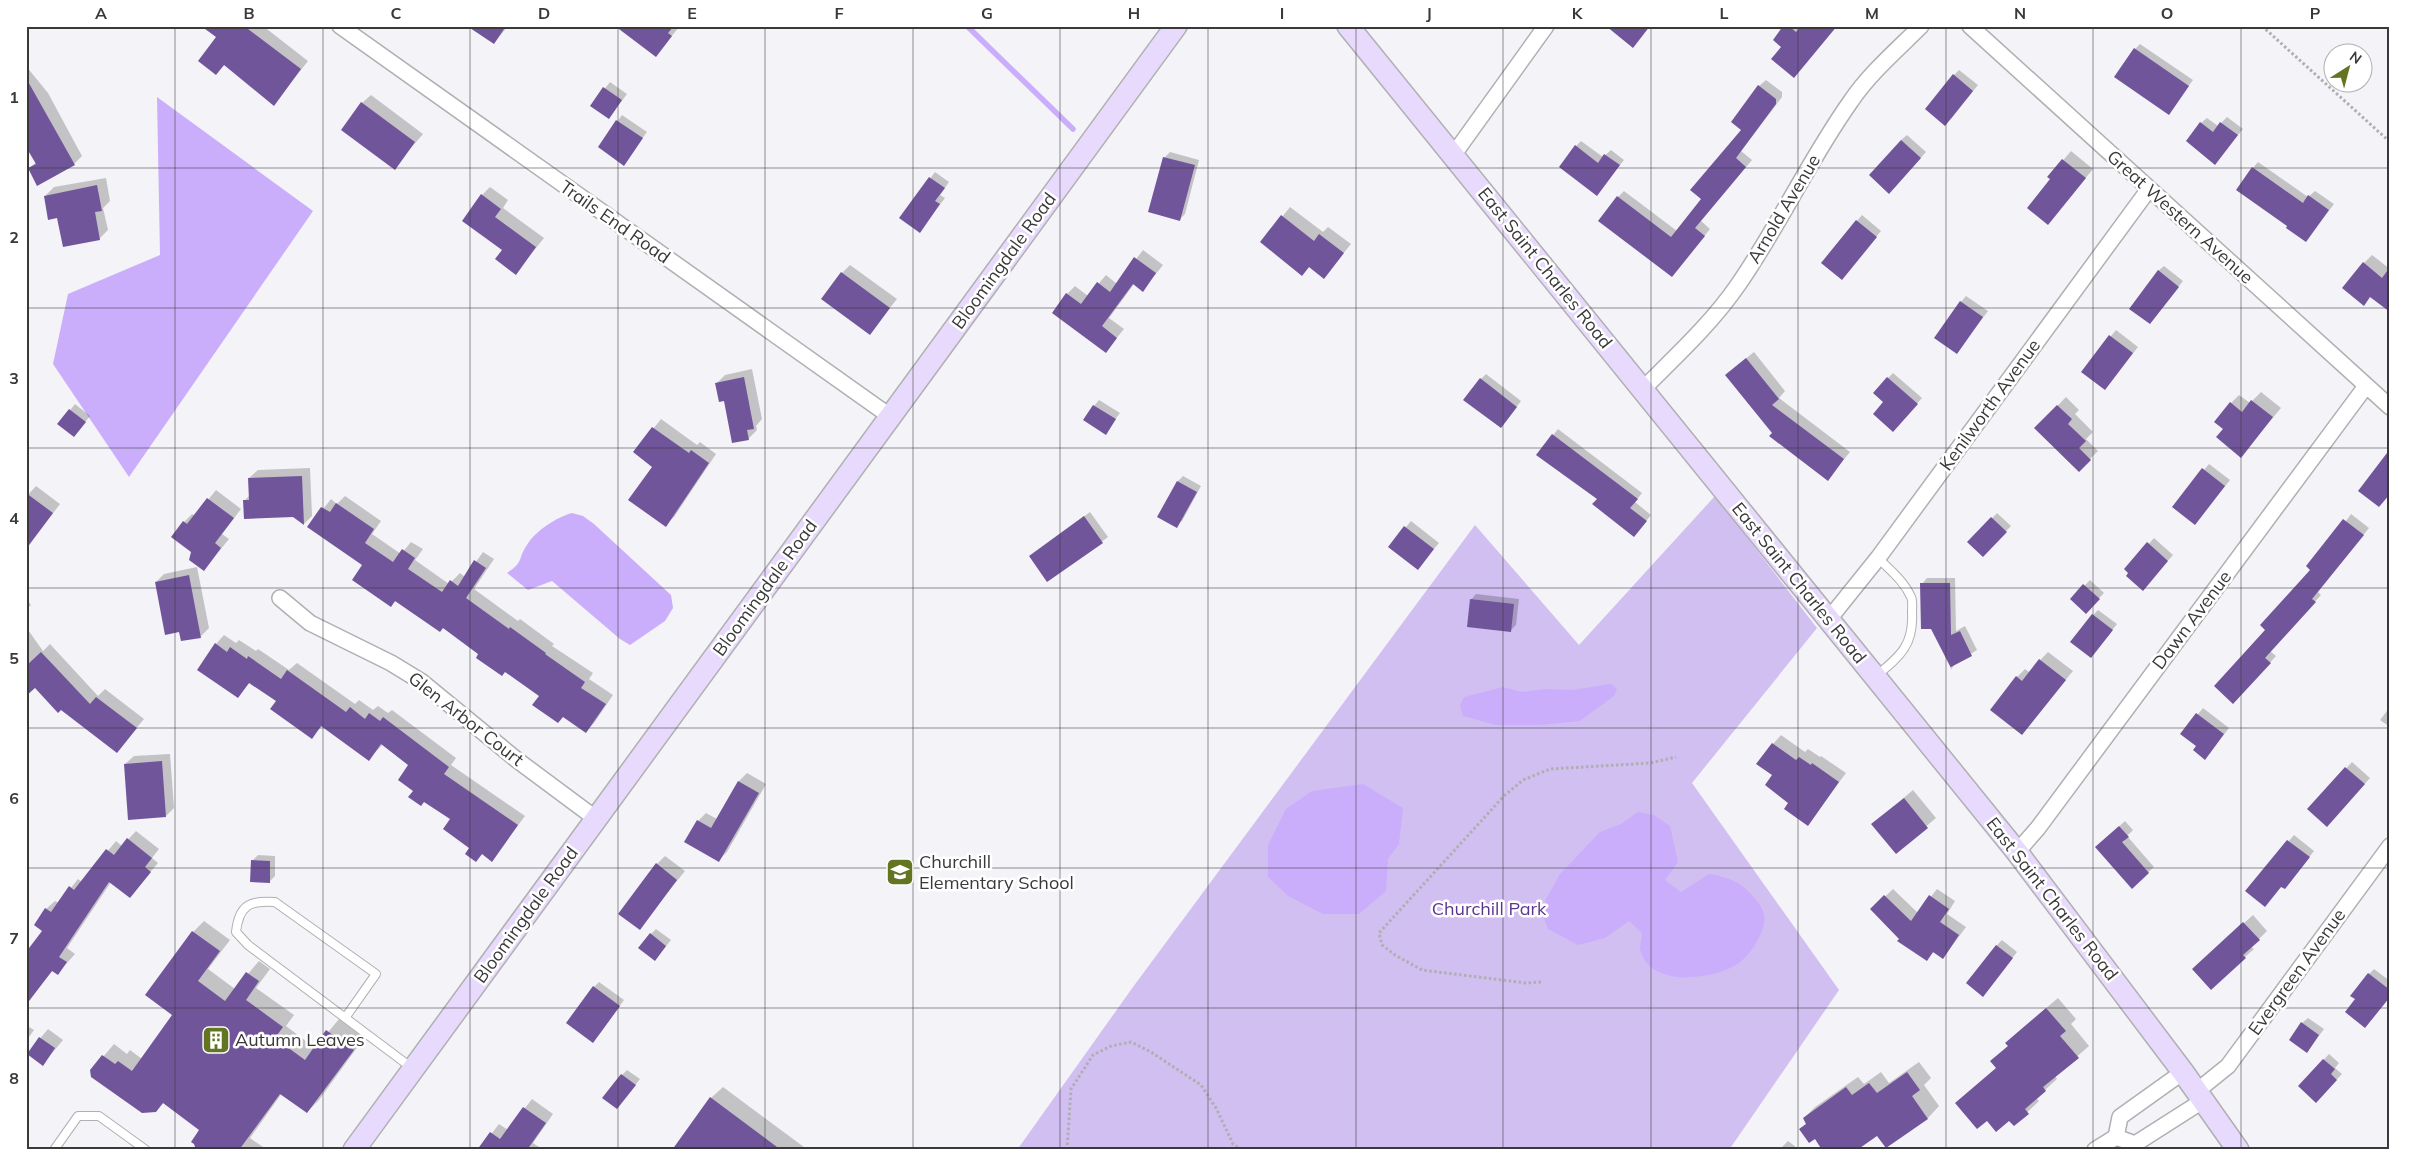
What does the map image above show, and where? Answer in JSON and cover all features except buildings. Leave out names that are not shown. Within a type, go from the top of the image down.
[{"type":"street","name":"Trails End Road","points":[[340,26],[891,417]]},
{"type":"street","name":"Bloomingdale Road","points":[[354,1150],[1176,26]]},
{"type":"street","name":"East Saint Charles Road","points":[[1348,26],[1454,154],[2017,852],[2184,1072],[2238,1150]]},
{"type":"street","points":[[1454,154],[1546,26]]},
{"type":"street","name":"Arnold Avenue","points":[[1642,389],[1710,321],[1726,302],[1767,240],[1852,99],[1890,55],[1921,26]]},
{"type":"street","name":"Great Western Avenue","points":[[1970,26],[2390,407]]},
{"type":"street","name":"Kenilworth Avenue","points":[[1829,619],[1878,558],[2149,189]]},
{"type":"street","name":"Dawn Avenue","points":[[2017,852],[2044,820],[2366,386]]},
{"type":"street","name":"Glen Arbor Court","points":[[280,598],[310,623],[391,663],[422,682],[524,765],[595,818]]},
{"type":"street","name":"Evergreen Avenue","points":[[2116,1137],[2134,1144],[2200,1096],[2228,1066],[2390,846]]},
{"type":"street","points":[[2096,1150],[2116,1137],[2120,1117],[2184,1072]]},
{"type":"lane","points":[[1875,677],[1898,657],[1911,639],[1913,620],[1912,598],[1900,579],[1878,558]]},
{"type":"lane","points":[[345,1018],[376,974],[275,902],[257,901],[246,906],[237,919],[236,932],[248,945],[345,1018],[414,1069]]},
{"type":"lane","points":[[54,1150],[78,1116],[99,1116],[146,1150]]},
{"type":"path","points":[[2262,26],[2390,142]]},
{"type":"path","points":[[1541,982],[1526,983],[1422,970],[1395,955],[1382,945],[1379,933],[1390,918],[1418,891],[1504,796],[1524,780],[1550,769],[1650,763],[1676,757]]},
{"type":"path","points":[[1068,1150],[1071,1089],[1093,1055],[1111,1046],[1131,1042],[1152,1052],[1201,1085],[1216,1108],[1233,1144],[1242,1150]]},
{"type":"green space","name":"Churchill Park","points":[[1715,496],[1817,628],[1692,783],[1839,990],[1729,1150],[1017,1150],[1133,987],[1475,525],[1579,645]]},
{"type":"shaded area","points":[[157,97],[313,211],[129,477],[53,364],[68,294],[160,255]]},
{"type":"shaded area","points":[[572,513],[583,516],[594,524],[671,595],[673,608],[665,621],[630,645],[620,639],[552,581],[528,590],[507,573],[519,563],[524,550],[535,535],[553,521]]},
{"type":"shaded area","points":[[1611,684],[1617,689],[1614,696],[1580,721],[1541,725],[1496,725],[1463,716],[1460,706],[1464,697],[1503,687],[1522,692],[1547,689],[1572,690]]},
{"type":"shaded area","points":[[1363,784],[1403,808],[1399,844],[1388,859],[1386,891],[1359,914],[1323,914],[1288,896],[1268,877],[1268,845],[1286,809],[1312,791]]},
{"type":"shaded area","points":[[1638,812],[1654,815],[1670,826],[1678,862],[1665,880],[1681,892],[1709,874],[1724,877],[1742,886],[1760,905],[1764,916],[1761,933],[1751,951],[1736,965],[1725,970],[1696,977],[1667,975],[1654,970],[1645,961],[1640,948],[1642,933],[1629,921],[1605,938],[1578,945],[1548,929],[1543,916],[1546,899],[1560,874],[1600,832],[1621,824]]},
{"type":"waterway","points":[[967,26],[1073,129]]},
{"type":"place","name":"Churchill Elementary School","points":[[900,872]]},
{"type":"place","name":"Autumn Leaves","points":[[216,1040]]}]
